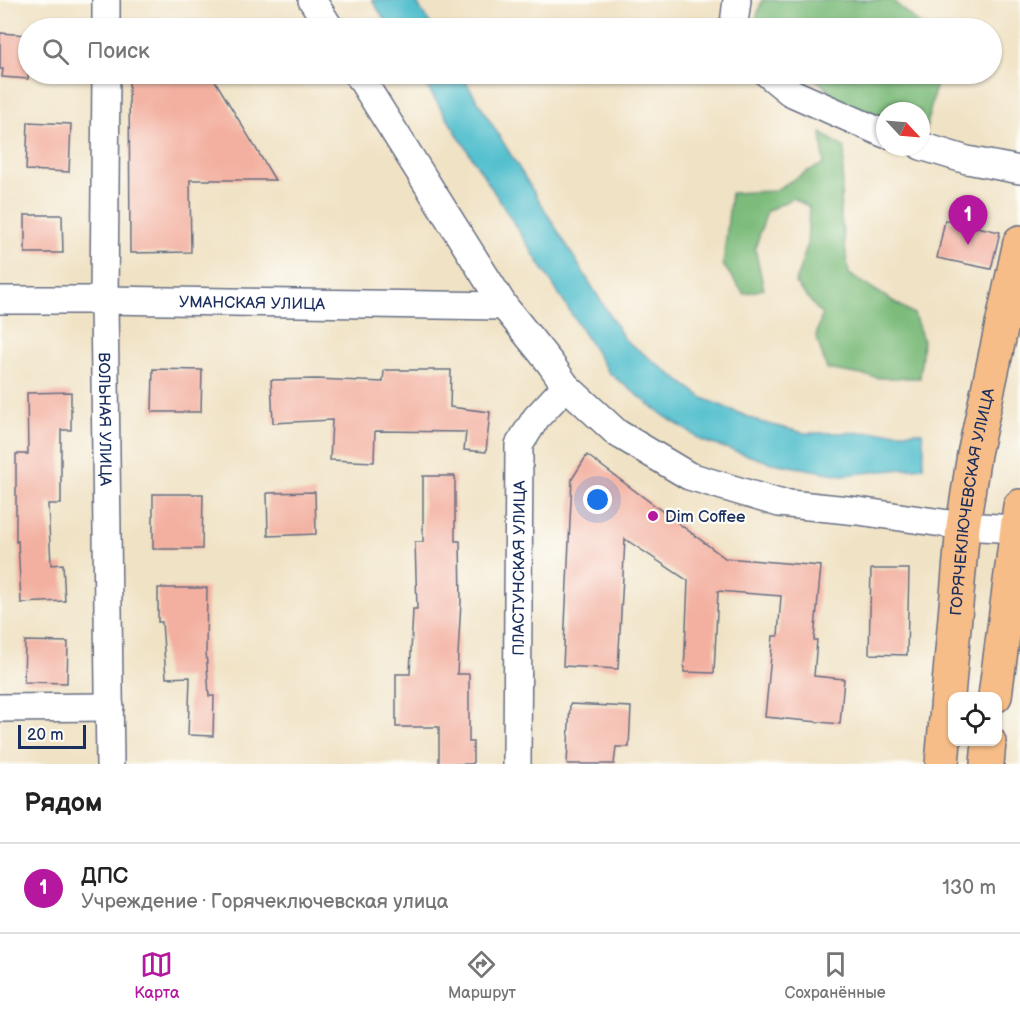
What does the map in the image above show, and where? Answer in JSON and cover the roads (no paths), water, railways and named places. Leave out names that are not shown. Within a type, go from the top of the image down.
[{"type":"main road","name":"ГОРЯЧЕКЛЮЧЕВСКАЯ УЛИЦА","points":[[942,764],[963,525],[974,454],[1020,242]]},
{"type":"main road","points":[[996,692],[1018,518]]},
{"type":"main road","points":[[987,764],[989,746]]},
{"type":"street","points":[[106,0],[106,18]]},
{"type":"street","points":[[312,0],[324,18]]},
{"type":"street","points":[[735,18],[737,0]]},
{"type":"street","name":"ВОЛЬНАЯ УЛИЦА","points":[[105,84],[104,300],[110,764]]},
{"type":"street","points":[[364,84],[504,306],[566,386],[617,433],[688,476],[780,503],[963,525],[1018,518]]},
{"type":"street","points":[[780,84],[790,92],[876,130]]},
{"type":"street","points":[[930,149],[967,160],[1020,170]]},
{"type":"street","name":"УМАНСКАЯ УЛИЦА","points":[[0,300],[504,306]]},
{"type":"street","name":"ПЛАСТУНСКАЯ УЛИЦА","points":[[517,764],[519,445],[536,418],[566,386]]},
{"type":"street","points":[[0,708],[110,707]]},
{"type":"water","points":[[372,0],[415,0],[427,18],[384,18]]},
{"type":"water","points":[[425,84],[467,84],[625,340],[703,398],[760,422],[805,433],[922,432],[923,467],[842,475],[772,463],[703,441],[663,415],[609,373]]},
{"type":"place","name":"ДПС","points":[[968,245]]},
{"type":"place","name":"Dim Coffee","points":[[653,516]]}]
